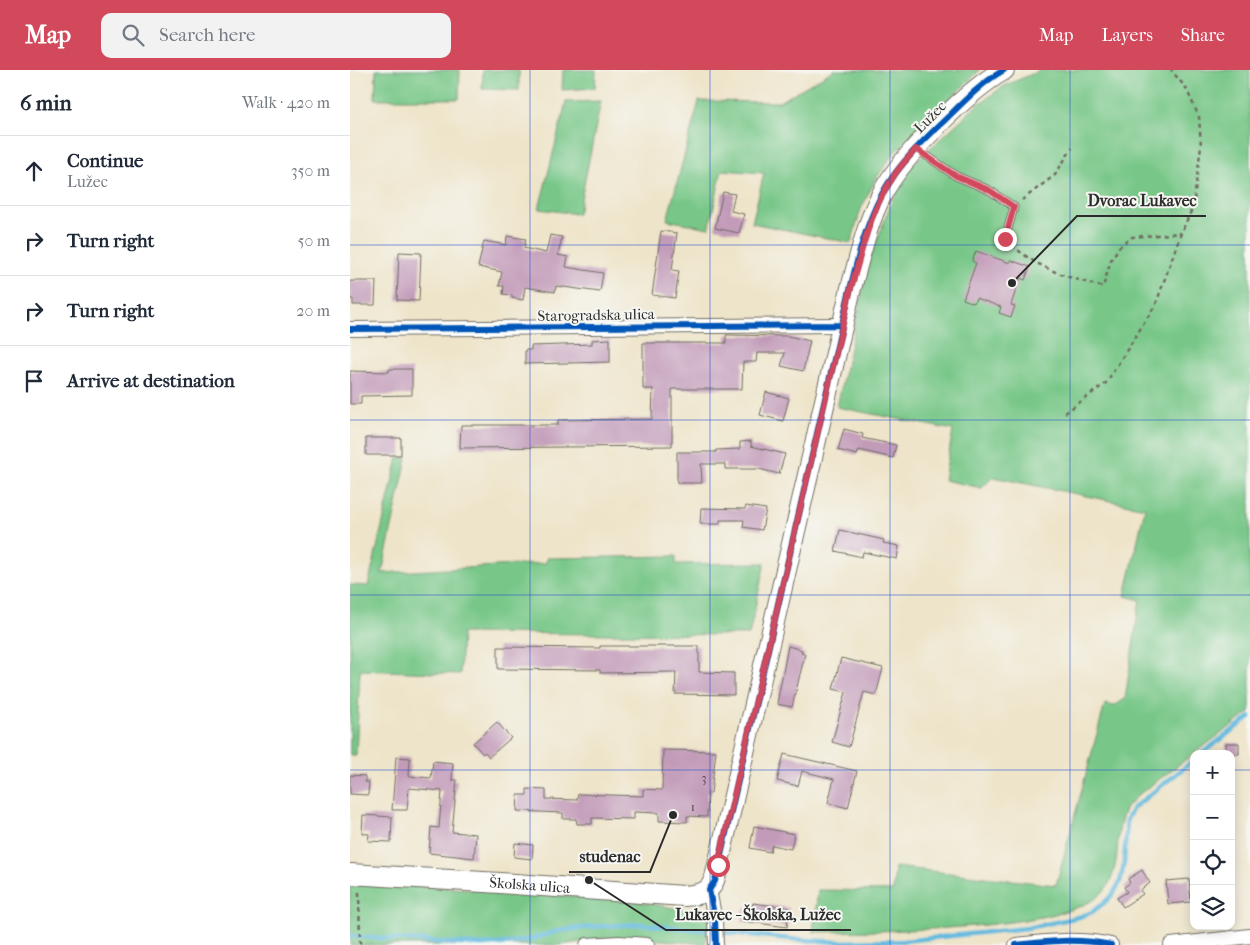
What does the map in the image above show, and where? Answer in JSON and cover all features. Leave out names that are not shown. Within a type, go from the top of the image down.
[{"type":"street","name":"Lužec","points":[[709,890],[716,873],[842,325],[873,215],[882,194],[893,177],[916,149],[974,91],[991,77],[1004,70]]},
{"type":"street","name":"Starogradska ulica","points":[[350,330],[842,325]]},
{"type":"street","name":"Školska ulica","points":[[354,875],[684,896],[698,895],[709,890]]},
{"type":"street","points":[[709,890],[715,920],[716,942]]},
{"type":"street","points":[[1171,945],[1250,936]]},
{"type":"street","points":[[1016,945],[1060,940],[1097,942],[1111,945]]},
{"type":"street","points":[[586,945],[619,943],[647,945]]},
{"type":"lane","points":[[916,149],[956,176],[989,190],[1014,207],[1005,239]]},
{"type":"path","points":[[1065,413],[1106,383],[1156,304],[1181,233],[1193,207],[1201,146],[1199,117],[1186,88],[1171,70]]},
{"type":"path","points":[[1014,207],[1055,174],[1072,148]]},
{"type":"path","points":[[1005,239],[1026,257],[1062,276],[1103,287],[1111,260],[1119,247],[1132,237],[1181,233]]},
{"type":"path","points":[[354,875],[360,944]]},
{"type":"green space","points":[[376,70],[460,70],[459,99],[375,99]]},
{"type":"green space","points":[[483,70],[519,70],[519,90],[482,89]]},
{"type":"green space","points":[[563,70],[596,70],[595,88],[562,90]]},
{"type":"green space","points":[[834,70],[980,70],[894,153],[875,180],[861,209],[851,243],[752,223],[764,173],[722,170],[709,228],[667,220],[699,101],[779,102]]},
{"type":"green space","points":[[1041,70],[1250,70],[1250,712],[1199,750],[1190,750],[1190,756],[1138,795],[1128,805],[1121,822],[1116,864],[1109,883],[1103,892],[1083,905],[1051,915],[966,927],[813,932],[818,890],[893,891],[895,867],[1056,885],[1105,704],[1114,706],[1125,699],[1140,600],[1125,596],[1145,508],[993,477],[982,488],[944,480],[953,430],[837,407],[869,262],[891,203],[910,167],[976,106],[1004,86]]},
{"type":"green space","points":[[601,101],[578,214],[539,209],[566,102]]},
{"type":"green space","points":[[398,458],[407,458],[382,573],[546,563],[547,558],[676,556],[676,564],[765,563],[749,635],[462,633],[460,674],[360,670],[356,755],[350,755],[350,585],[368,586]]},
{"type":"green space","points":[[350,881],[626,900],[699,912],[710,917],[705,944],[638,938],[606,938],[560,945],[350,945]]},
{"type":"building","points":[[723,192],[735,194],[731,211],[744,214],[739,233],[715,228]]},
{"type":"building","points":[[661,231],[677,233],[672,270],[679,271],[675,298],[652,295]]},
{"type":"building","points":[[550,235],[562,237],[558,255],[568,257],[566,267],[603,273],[600,292],[556,286],[555,292],[525,287],[523,300],[512,298],[512,295],[503,294],[504,286],[499,286],[502,272],[478,267],[484,241],[506,245],[507,236],[526,239],[524,248],[546,253]]},
{"type":"building","points":[[976,251],[1010,263],[1010,260],[1030,267],[1025,280],[1020,278],[1011,305],[1015,306],[1011,317],[999,313],[1001,307],[976,298],[974,303],[963,299],[976,263],[972,261]]},
{"type":"building","points":[[399,252],[421,253],[419,301],[397,300]]},
{"type":"building","points":[[350,281],[376,281],[375,305],[353,305],[353,299],[350,299]]},
{"type":"building","points":[[726,335],[788,336],[810,341],[803,371],[781,366],[785,353],[757,353],[756,362],[743,362],[742,389],[672,389],[672,446],[460,448],[461,425],[558,425],[558,420],[652,419],[653,389],[643,389],[643,343],[726,343]]},
{"type":"building","points":[[610,339],[610,362],[525,364],[525,350],[531,350],[531,346],[592,344],[592,340]]},
{"type":"building","points":[[389,369],[412,369],[412,395],[361,396],[361,404],[350,404],[350,371],[389,372]]},
{"type":"building","points":[[766,392],[789,398],[783,421],[760,415]]},
{"type":"building","points":[[844,429],[863,434],[862,438],[896,445],[893,458],[859,450],[857,455],[838,450]]},
{"type":"building","points":[[366,438],[401,438],[401,455],[366,455]]},
{"type":"building","points":[[751,441],[751,446],[785,454],[779,474],[759,469],[725,469],[725,464],[701,464],[702,483],[677,483],[677,452],[716,452],[716,450],[740,449],[740,442]]},
{"type":"building","points":[[746,506],[766,509],[762,530],[743,527],[744,520],[720,520],[720,524],[700,524],[701,508],[745,509]]},
{"type":"building","points":[[840,530],[884,540],[883,543],[899,546],[897,559],[863,552],[862,557],[835,551]]},
{"type":"building","points":[[600,646],[699,646],[699,672],[734,673],[734,695],[675,694],[676,672],[600,673],[600,670],[498,669],[498,647],[600,648]]},
{"type":"building","points":[[788,646],[802,650],[801,653],[805,654],[792,707],[777,704]]},
{"type":"building","points":[[841,658],[883,668],[876,695],[864,692],[849,747],[832,742],[846,692],[833,689]]},
{"type":"building","points":[[497,722],[511,738],[489,757],[485,752],[483,754],[473,743]]},
{"type":"building","points":[[1226,743],[1239,743],[1239,754],[1235,754],[1235,750],[1226,750]]},
{"type":"building","points":[[663,750],[716,751],[711,793],[708,792],[707,817],[687,816],[687,822],[659,821],[659,813],[634,812],[634,819],[592,818],[592,824],[577,824],[576,819],[563,819],[563,813],[517,811],[518,795],[527,795],[527,789],[546,790],[546,799],[577,800],[578,794],[643,796],[643,789],[662,790]]},
{"type":"building","points":[[784,754],[857,771],[848,808],[828,803],[834,779],[802,771],[798,786],[777,781]]},
{"type":"building","points":[[396,757],[410,758],[409,776],[431,778],[433,761],[453,763],[452,780],[457,780],[452,832],[476,834],[474,858],[429,853],[431,827],[439,828],[442,791],[409,788],[407,810],[392,810]]},
{"type":"building","points":[[350,775],[365,776],[365,782],[369,782],[368,795],[350,794]]},
{"type":"building","points":[[363,815],[392,817],[391,842],[368,841],[369,834],[362,833]]},
{"type":"building","points":[[754,826],[794,834],[791,849],[772,845],[770,852],[750,848]]},
{"type":"building","points":[[515,843],[533,845],[532,859],[514,857]]},
{"type":"building","points":[[1142,870],[1150,883],[1140,890],[1143,894],[1123,907],[1117,898],[1127,892],[1124,887],[1130,883],[1128,879]]},
{"type":"building","points":[[1189,879],[1190,902],[1168,904],[1166,881]]},
{"type":"building","points":[[753,903],[789,908],[787,927],[742,921],[744,908],[752,910]]},
{"type":"waterway","points":[[1206,750],[1250,717]]},
{"type":"waterway","points":[[350,936],[482,945],[532,939],[558,931],[640,924],[839,942],[903,941],[1027,928],[1079,917],[1092,912],[1113,894],[1120,882],[1124,864],[1127,819],[1133,808],[1190,763]]},
{"type":"cycle path","points":[[716,945],[715,920],[709,890],[715,881],[851,287],[867,229],[882,194],[905,161],[968,97],[1004,70]]},
{"type":"cycle path","points":[[350,329],[842,325]]},
{"type":"cycle path","points":[[1016,945],[1052,941],[1075,941],[1111,945]]},
{"type":"place","name":"Dvorac Lukavec","points":[[1012,283]]},
{"type":"place","name":"studenac","points":[[673,815]]},
{"type":"place","name":"Lukavec - Školska, Lužec","points":[[589,880]]},
{"type":"route","points":[[718,865],[851,288],[864,240],[882,194],[916,149],[956,176],[989,190],[1014,207],[1005,239]]}]
